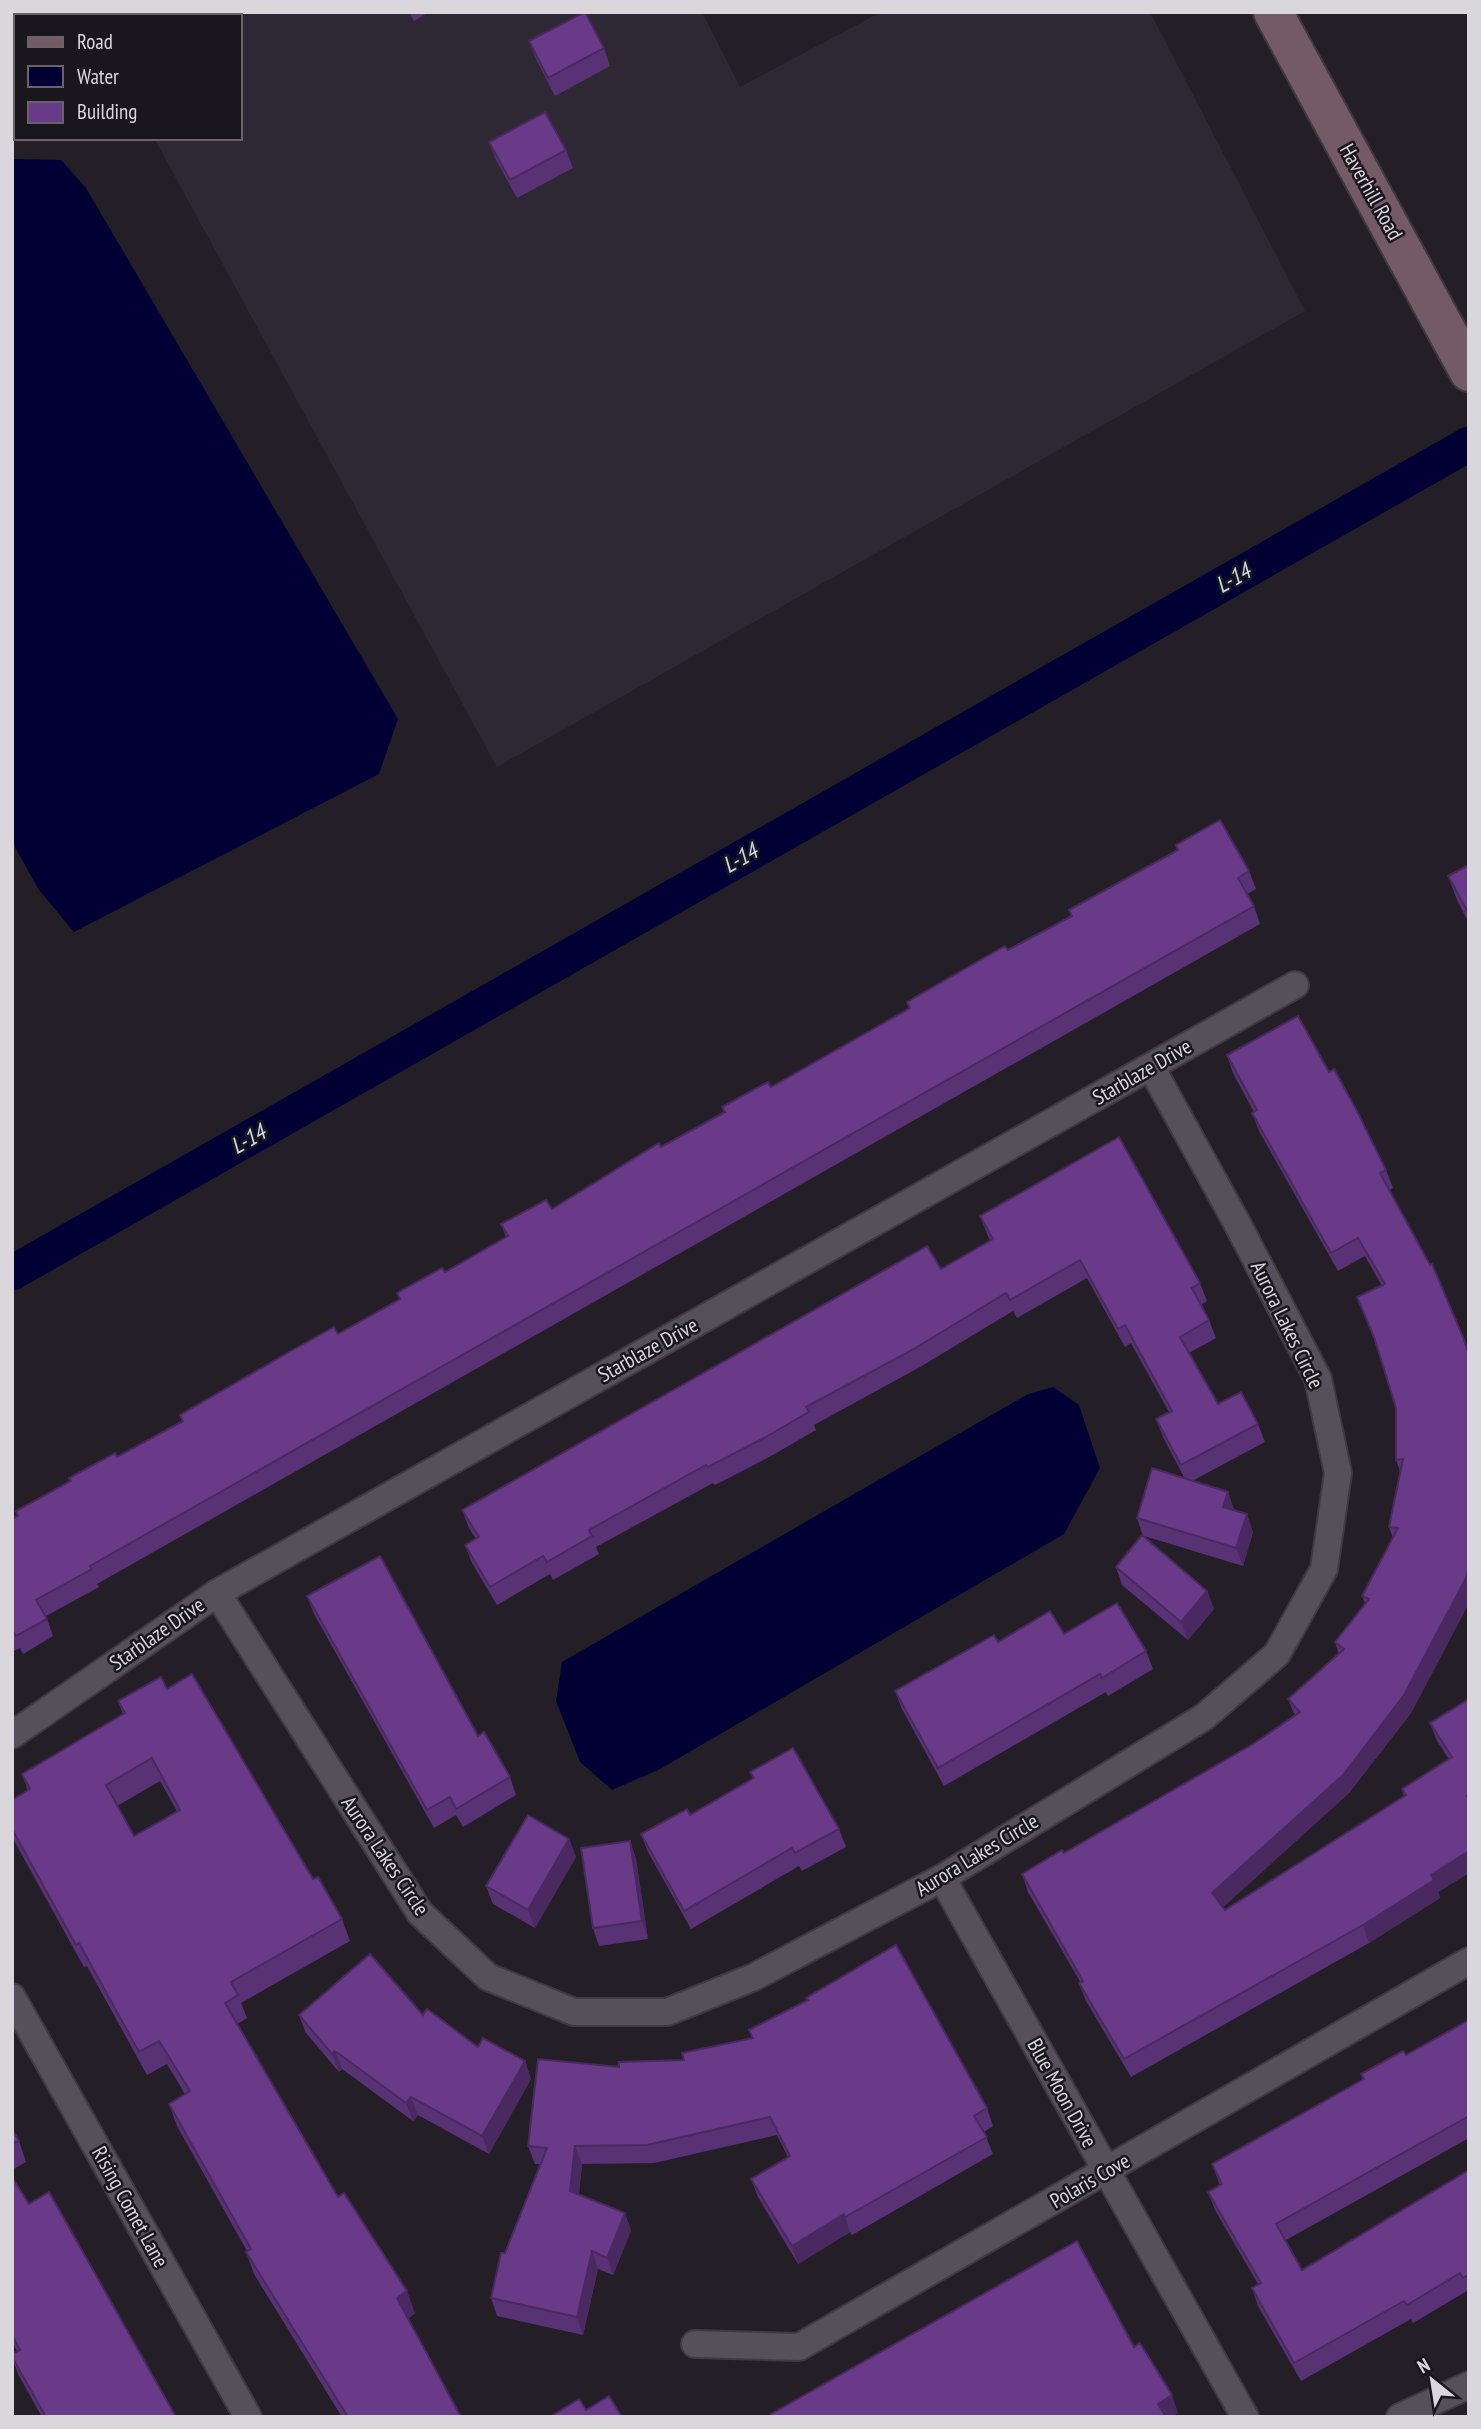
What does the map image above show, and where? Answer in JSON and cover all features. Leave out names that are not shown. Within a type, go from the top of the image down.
[{"type":"street","name":"Haverhill Road","points":[[1273,12],[1469,372]]},
{"type":"street","name":"Starblaze Drive","points":[[12,1735],[217,1593],[1295,985]]},
{"type":"street","name":"Aurora Lakes Circle","points":[[217,1593],[420,1913],[488,1977],[574,2012],[667,2011],[754,1977],[942,1878],[1204,1717],[1277,1654],[1324,1569],[1338,1474],[1318,1379],[1238,1225],[1151,1067]]},
{"type":"street","name":"Blue Moon Drive","points":[[942,1878],[1244,2417]]},
{"type":"street","name":"Polaris Cove","points":[[695,2344],[799,2347],[1107,2172],[1469,1961]]},
{"type":"street","name":"Rising Comet Lane","points":[[12,1997],[248,2417]]},
{"type":"street","points":[[1400,2417],[1465,2395]]},
{"type":"shaded area","points":[[86,12],[702,12],[740,87],[881,12],[1150,12],[1305,311],[497,767],[155,140],[242,140],[242,14]]},
{"type":"water","points":[[12,159],[61,160],[86,188],[398,719],[379,774],[74,932],[39,890],[12,842]]},
{"type":"water","points":[[1053,1387],[1079,1405],[1100,1468],[1064,1534],[660,1769],[612,1790],[580,1762],[556,1701],[562,1662],[1028,1394]]},
{"type":"building","points":[[585,12],[604,48],[548,78],[529,41]]},
{"type":"building","points":[[545,112],[566,150],[510,180],[489,142]]},
{"type":"building","points":[[1220,820],[1249,871],[1238,878],[1254,906],[90,1566],[92,1569],[36,1600],[47,1619],[16,1636],[12,1630],[12,1519],[18,1516],[16,1511],[115,1453],[117,1457],[183,1421],[180,1415],[289,1352],[334,1327],[338,1334],[400,1299],[397,1293],[442,1268],[445,1272],[508,1236],[501,1224],[546,1200],[552,1209],[659,1143],[661,1147],[725,1112],[722,1107],[768,1082],[771,1087],[910,1008],[907,1002],[1005,946],[1008,950],[1072,916],[1069,910],[1178,850],[1176,845]]},
{"type":"building","points":[[1469,865],[1469,914],[1448,876]]},
{"type":"building","points":[[1298,1016],[1329,1072],[1334,1069],[1357,1111],[1386,1170],[1380,1173],[1430,1265],[1432,1264],[1469,1355],[1469,1565],[1466,1578],[1404,1695],[1343,1775],[1212,1893],[1225,1910],[1406,1795],[1402,1789],[1452,1757],[1430,1723],[1469,1699],[1469,1851],[1431,1875],[1434,1880],[1363,1925],[1124,2059],[1079,1983],[1083,1981],[1022,1874],[1062,1850],[1064,1853],[1253,1744],[1300,1712],[1288,1699],[1344,1649],[1335,1642],[1369,1599],[1362,1596],[1398,1528],[1389,1527],[1403,1459],[1396,1460],[1396,1408],[1374,1337],[1357,1297],[1385,1284],[1358,1238],[1331,1253],[1252,1113],[1257,1110],[1227,1055]]},
{"type":"building","points":[[1119,1137],[1200,1283],[1192,1288],[1209,1320],[1180,1337],[1218,1404],[1241,1392],[1258,1424],[1181,1465],[1156,1419],[1172,1411],[1125,1325],[1118,1329],[1080,1260],[1010,1300],[1006,1293],[914,1349],[806,1407],[809,1412],[764,1438],[708,1467],[706,1465],[589,1530],[592,1536],[547,1562],[543,1556],[490,1587],[465,1545],[479,1537],[462,1510],[927,1246],[941,1269],[993,1239],[980,1216]]},
{"type":"building","points":[[1152,1468],[1228,1492],[1223,1507],[1247,1514],[1236,1548],[1137,1518]]},
{"type":"building","points":[[1142,1535],[1207,1591],[1181,1622],[1116,1567]]},
{"type":"building","points":[[380,1556],[478,1736],[484,1732],[510,1777],[456,1809],[450,1797],[427,1810],[307,1596]]},
{"type":"building","points":[[1117,1603],[1146,1651],[1102,1678],[1100,1674],[938,1768],[895,1691],[994,1635],[998,1642],[1050,1611],[1064,1634]]},
{"type":"building","points":[[192,1674],[313,1879],[318,1877],[342,1919],[231,1982],[238,1995],[225,2003],[338,2197],[344,2193],[407,2291],[397,2298],[461,2417],[348,2417],[246,2252],[251,2249],[169,2104],[190,2091],[159,2041],[139,2052],[12,1829],[12,1800],[30,1789],[22,1774],[125,1713],[118,1701],[161,1677],[167,1689]],"holes":[[[152,1758],[180,1810],[134,1836],[106,1785]]]},
{"type":"building","points":[[793,1748],[839,1829],[795,1853],[792,1848],[684,1911],[641,1834],[687,1809],[690,1815],[754,1778],[750,1772]]},
{"type":"building","points":[[528,1815],[569,1839],[528,1910],[486,1886]]},
{"type":"building","points":[[630,1841],[642,1921],[593,1928],[581,1848]]},
{"type":"building","points":[[896,1945],[987,2108],[974,2116],[987,2137],[845,2217],[844,2214],[792,2246],[751,2179],[790,2156],[770,2117],[647,2145],[575,2146],[570,2191],[625,2213],[607,2258],[592,2251],[577,2317],[491,2298],[501,2253],[505,2253],[547,2148],[528,2146],[538,2059],[619,2067],[619,2062],[684,2060],[682,2053],[753,2038],[749,2030],[808,2000],[806,1998]]},
{"type":"building","points":[[370,1954],[423,2015],[427,2009],[478,2047],[483,2038],[525,2061],[482,2136],[411,2097],[406,2103],[335,2051],[332,2054],[299,2015]]},
{"type":"building","points":[[1469,2020],[1469,2116],[1276,2224],[1302,2270],[1469,2170],[1469,2275],[1463,2278],[1460,2273],[1407,2305],[1404,2301],[1294,2363],[1252,2288],[1261,2283],[1208,2192],[1222,2184],[1212,2164],[1364,2079],[1361,2074],[1403,2051],[1406,2055]]},
{"type":"building","points":[[12,2129],[19,2141],[12,2144]]},
{"type":"building","points":[[12,2177],[29,2204],[49,2192],[176,2417],[46,2417],[12,2357],[12,2354],[20,2350],[12,2335]]},
{"type":"building","points":[[1077,2241],[1134,2347],[1140,2343],[1172,2395],[1158,2404],[1166,2417],[772,2417],[771,2414]]},
{"type":"building","points":[[609,2396],[622,2417],[550,2417],[579,2399],[586,2410]]},
{"type":"waterway","name":"L-14","points":[[12,1273],[1469,444]]}]
